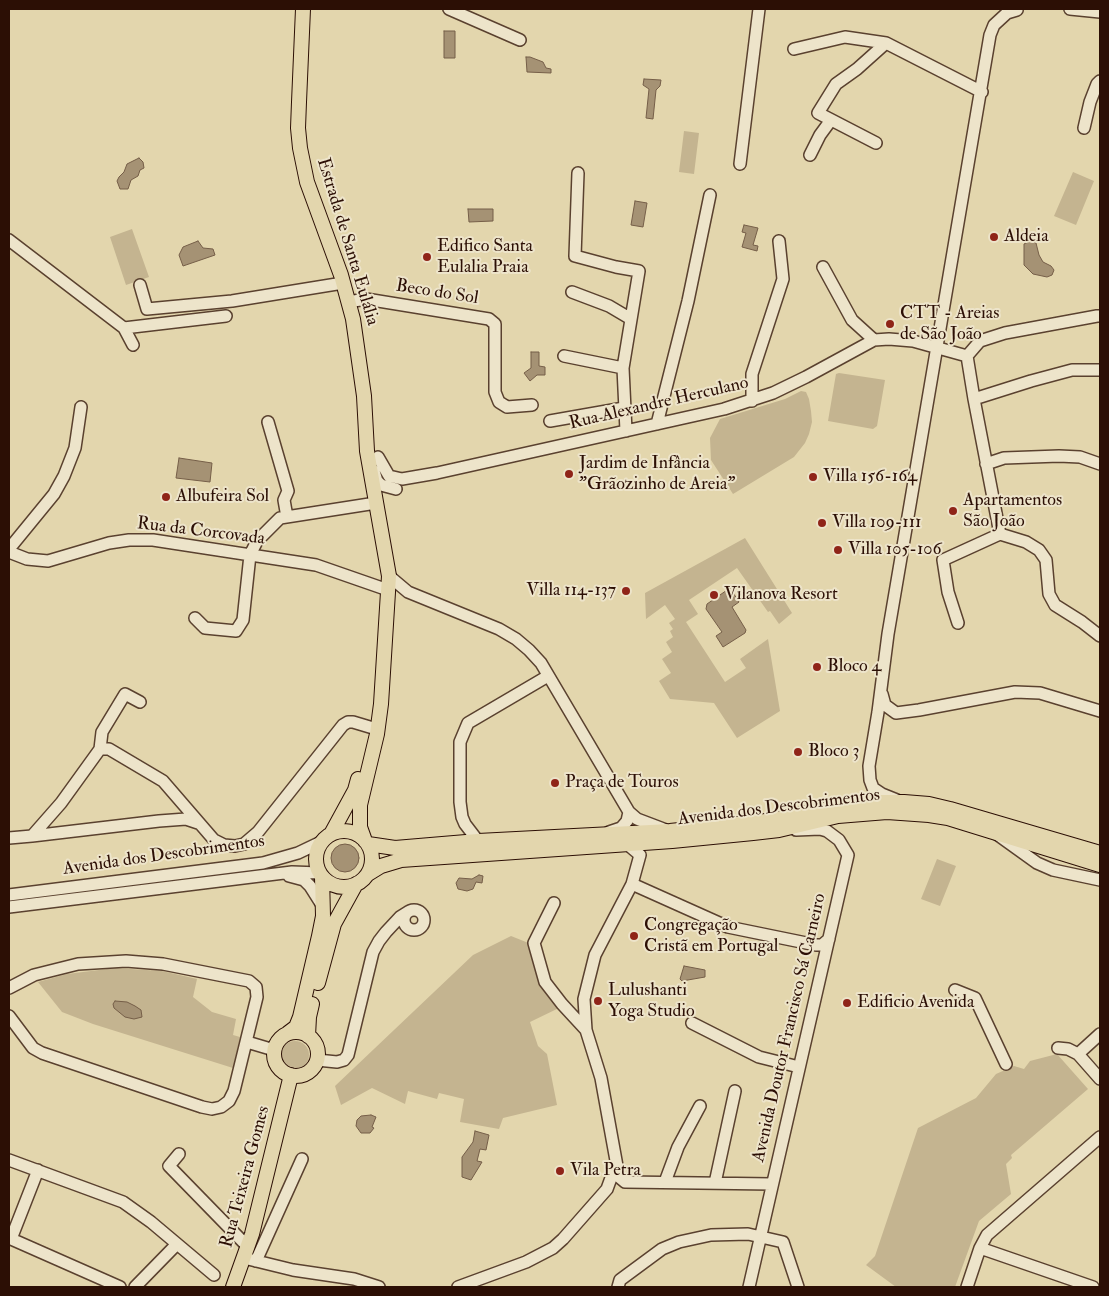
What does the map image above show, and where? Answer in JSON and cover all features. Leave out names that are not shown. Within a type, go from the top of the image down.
[{"type":"main road","name":"Estrada de Santa Eulália","points":[[304,9],[298,128],[300,148],[307,182],[348,302],[357,342],[364,396],[367,451],[379,497]]},
{"type":"main road","name":"Estrada de Santa Eulália","points":[[364,396],[378,457],[379,497],[389,587],[377,734],[360,805],[360,827],[367,842]]},
{"type":"main road","name":"Estrada de Santa Eulália","points":[[326,838],[355,790],[380,704]]},
{"type":"main road","name":"Avenida dos Descobrimentos","points":[[367,842],[395,848],[478,841],[670,831],[766,821],[842,806],[876,802],[904,802],[928,804],[950,809],[1100,853]]},
{"type":"main road","name":"Avenida dos Descobrimentos","points":[[368,874],[381,866],[401,860],[682,840],[779,830],[838,816],[887,812],[948,818],[1100,865]]},
{"type":"main road","points":[[288,1033],[295,1032],[308,1036],[317,1049],[317,1060],[309,1071],[300,1075],[291,1075],[280,1068],[274,1057],[274,1050],[279,1040],[288,1033],[296,1027],[300,1017],[319,936],[322,907],[321,875],[316,858],[326,838],[340,831],[349,831],[367,842],[372,859],[368,874],[356,884],[349,887],[334,885],[321,875]]},
{"type":"main road","points":[[308,1036],[309,1017],[330,935],[338,916],[356,884]]},
{"type":"main road","name":"Rua Teixeira Gomes","points":[[233,1287],[250,1255],[291,1075]]},
{"type":"street","points":[[449,9],[520,40]]},
{"type":"street","points":[[740,164],[759,9]]},
{"type":"street","points":[[904,802],[882,794],[873,788],[870,780],[869,766],[888,634],[982,92],[990,35],[994,25],[1007,13],[1020,9]]},
{"type":"street","points":[[1070,9],[1100,12]]},
{"type":"street","points":[[794,49],[845,38],[886,43],[982,92]]},
{"type":"street","points":[[876,143],[818,113],[836,84],[857,69],[886,43]]},
{"type":"street","points":[[1084,128],[1090,102],[1100,81]]},
{"type":"street","points":[[810,155],[820,135],[831,120]]},
{"type":"street","points":[[578,173],[575,256],[639,271],[623,368],[626,431]]},
{"type":"street","points":[[657,424],[688,301],[710,194]]},
{"type":"street","points":[[9,240],[124,328],[133,345]]},
{"type":"street","points":[[752,401],[752,374],[783,279],[779,241]]},
{"type":"street","points":[[823,267],[852,320],[874,340]]},
{"type":"street","points":[[140,285],[147,309],[232,301],[343,283]]},
{"type":"street","points":[[572,292],[609,306],[631,319]]},
{"type":"street","name":"Beco do Sol","points":[[348,302],[366,299],[489,319],[496,324],[495,392],[499,402],[507,407],[532,405]]},
{"type":"street","points":[[124,328],[226,316]]},
{"type":"street","points":[[1000,534],[967,356],[980,342],[1005,333],[1100,316]]},
{"type":"street","name":"Rua Alexandre Herculano","points":[[287,517],[379,497],[386,482],[399,484],[437,473],[724,409],[752,401],[806,377],[874,340],[889,338],[913,341],[967,356]]},
{"type":"street","points":[[564,356],[623,368]]},
{"type":"street","points":[[974,399],[1072,370],[1100,370]]},
{"type":"street","points":[[9,550],[54,494],[64,476],[75,448],[81,407]]},
{"type":"street","points":[[550,421],[624,408]]},
{"type":"street","points":[[195,618],[205,628],[236,631],[243,620],[250,555],[257,541],[280,518],[287,517],[284,500],[288,491],[268,422]]},
{"type":"street","points":[[986,464],[1004,458],[1059,456],[1080,457],[1100,464]]},
{"type":"street","points":[[378,457],[389,476],[399,484],[388,494],[379,497]]},
{"type":"street","points":[[958,623],[948,592],[943,560],[1000,534],[1026,542],[1039,550],[1046,560],[1049,594],[1055,606],[1082,622],[1100,636]]},
{"type":"street","name":"Rua da Corcovada","points":[[9,550],[28,559],[48,561],[109,543],[129,540],[153,540],[316,565],[389,587]]},
{"type":"street","points":[[389,587],[408,592],[499,629],[516,639],[541,663],[629,812],[643,822],[670,831]]},
{"type":"street","points":[[389,587],[408,592]]},
{"type":"street","points":[[478,841],[465,824],[460,802],[460,742],[468,723],[548,676]]},
{"type":"street","points":[[881,690],[885,705],[896,713],[1015,692],[1040,693],[1100,711]]},
{"type":"street","points":[[32,836],[61,803],[100,749],[102,732],[125,694],[140,702]]},
{"type":"street","points":[[100,749],[109,749],[163,781],[214,840],[224,845],[236,846],[244,844],[258,832],[343,725],[353,722],[374,728]]},
{"type":"street","points":[[159,821],[174,811],[176,802],[174,793]]},
{"type":"street","points":[[605,834],[621,828],[627,821],[629,812]]},
{"type":"street","points":[[9,838],[159,821],[186,819],[198,822]]},
{"type":"street","name":"Avenida Doutor Francisco Sá Carneiro","points":[[749,1287],[848,855],[845,847],[834,835],[820,829],[779,830]]},
{"type":"street","points":[[994,833],[1037,863],[1053,870],[1100,880]]},
{"type":"street","name":"Avenida dos Descobrimentos","points":[[9,895],[263,863],[289,856],[326,838]]},
{"type":"street","points":[[627,844],[640,855],[632,884],[594,954],[584,999],[586,1030],[601,1078],[619,1177],[625,1182],[772,1184]]},
{"type":"street","name":"Avenida dos Descobrimentos","points":[[9,907],[292,872],[321,875]]},
{"type":"street","points":[[278,874],[295,876],[304,880],[316,894],[322,907]]},
{"type":"street","points":[[632,884],[728,927],[816,946],[822,945],[829,938]]},
{"type":"street","points":[[554,903],[534,943],[545,982],[586,1030]]},
{"type":"street","points":[[317,1060],[337,1062],[344,1060],[348,1055],[373,952],[379,941],[393,924],[412,910],[421,913],[424,923],[415,930],[398,923],[393,924]]},
{"type":"street","points":[[405,926],[404,920],[408,912]]},
{"type":"street","points":[[9,988],[34,975],[78,964],[126,960],[163,964],[249,981],[256,987],[257,996],[232,1096],[221,1107],[212,1109],[42,1053],[33,1048],[9,1016]]},
{"type":"street","points":[[955,990],[975,998],[1006,1064]]},
{"type":"street","points":[[692,1023],[759,1057],[799,1067]]},
{"type":"street","points":[[1078,1054],[1100,1034]]},
{"type":"street","points":[[247,1042],[274,1050]]},
{"type":"street","points":[[1058,1048],[1068,1049],[1078,1054],[1100,1079]]},
{"type":"street","points":[[715,1183],[735,1092]]},
{"type":"street","points":[[665,1182],[678,1147],[700,1106]]},
{"type":"street","points":[[967,1287],[980,1248],[987,1236],[1100,1137]]},
{"type":"street","points":[[179,1154],[169,1166],[250,1255],[293,1270],[354,1279],[378,1287]]},
{"type":"street","points":[[250,1255],[302,1159]]},
{"type":"street","points":[[9,1160],[123,1202],[151,1222],[214,1275]]},
{"type":"street","points":[[458,1287],[526,1262],[553,1248],[563,1240],[607,1188],[614,1174],[616,1163]]},
{"type":"street","points":[[38,1170],[10,1238],[120,1287]]},
{"type":"street","points":[[618,1287],[620,1280],[662,1248],[711,1235],[748,1234],[783,1242],[798,1287]]},
{"type":"street","points":[[135,1287],[177,1244]]},
{"type":"street","points":[[980,1248],[1093,1287]]},
{"type":"shaded area","points":[[444,31],[455,31],[455,58],[444,58]]},
{"type":"shaded area","points":[[526,57],[543,62],[546,68],[551,69],[551,73],[527,72]]},
{"type":"shaded area","points":[[644,79],[661,80],[660,86],[656,90],[653,119],[646,118],[649,89],[643,85]]},
{"type":"shaded area","points":[[684,131],[699,133],[694,174],[679,172]]},
{"type":"shaded area","points":[[139,158],[143,162],[144,168],[140,170],[138,176],[131,180],[128,189],[120,189],[117,181],[119,177],[124,172],[127,164]]},
{"type":"shaded area","points":[[1073,172],[1094,181],[1076,225],[1054,216]]},
{"type":"shaded area","points":[[635,201],[647,203],[643,227],[631,225]]},
{"type":"shaded area","points":[[468,209],[493,209],[493,221],[469,222]]},
{"type":"shaded area","points":[[744,225],[758,228],[753,245],[758,246],[757,251],[742,247],[746,233],[742,232]]},
{"type":"shaded area","points":[[132,229],[149,277],[126,285],[110,237]]},
{"type":"shaded area","points":[[198,241],[203,248],[213,249],[215,255],[183,266],[179,255],[183,247]]},
{"type":"shaded area","points":[[1030,241],[1036,243],[1043,262],[1054,270],[1052,275],[1047,277],[1033,274],[1024,265],[1024,244]]},
{"type":"shaded area","points":[[531,352],[539,352],[539,366],[545,367],[545,375],[537,375],[530,381],[524,373],[531,368]]},
{"type":"shaded area","points":[[836,374],[885,380],[877,426],[873,429],[828,421]]},
{"type":"shaded area","points":[[801,391],[806,392],[809,399],[812,422],[805,443],[794,457],[733,494],[711,460],[710,438],[720,419],[785,399]]},
{"type":"shaded area","points":[[179,458],[212,463],[210,482],[176,478]]},
{"type":"shaded area","points":[[745,538],[792,613],[779,624],[770,611],[768,612],[737,568],[689,600],[698,614],[686,622],[725,682],[746,668],[740,659],[768,639],[780,711],[737,738],[714,703],[670,699],[659,681],[671,673],[662,659],[672,652],[666,642],[673,637],[670,631],[673,629],[669,623],[675,619],[665,605],[646,619],[645,593]]},
{"type":"shaded area","points":[[730,588],[739,602],[732,607],[746,630],[745,633],[723,647],[716,636],[722,632],[706,609],[707,604]]},
{"type":"shaded area","points":[[345,844],[355,848],[359,858],[355,868],[345,872],[335,868],[331,858],[335,848]]},
{"type":"shaded area","points":[[937,859],[956,866],[940,906],[921,899]]},
{"type":"shaded area","points":[[479,875],[483,876],[482,883],[476,882],[473,889],[467,891],[458,889],[456,883],[459,878],[472,879]]},
{"type":"shaded area","points":[[511,936],[531,944],[561,1007],[530,1022],[538,1046],[547,1054],[557,1105],[503,1118],[499,1129],[460,1122],[464,1099],[439,1093],[437,1099],[408,1091],[405,1104],[372,1088],[341,1105],[335,1086],[473,955]]},
{"type":"shaded area","points":[[684,966],[705,970],[705,977],[682,981],[680,979]]},
{"type":"shaded area","points":[[115,968],[162,971],[197,979],[193,997],[212,1012],[236,1019],[233,1035],[240,1037],[233,1068],[93,1024],[62,1012],[38,982],[67,974]]},
{"type":"shaded area","points":[[115,1001],[127,1002],[135,1006],[141,1010],[142,1017],[134,1019],[125,1017],[114,1008],[113,1004]]},
{"type":"shaded area","points":[[295,1041],[305,1045],[309,1055],[305,1065],[295,1069],[285,1065],[281,1055],[285,1045]]},
{"type":"shaded area","points":[[1057,1054],[1088,1089],[1011,1155],[1012,1158],[1006,1164],[1011,1194],[979,1221],[955,1287],[896,1287],[866,1265],[875,1256],[918,1128],[976,1098],[996,1074],[1014,1066],[1024,1069],[1030,1061]]},
{"type":"shaded area","points":[[371,1115],[376,1117],[372,1127],[374,1128],[370,1133],[361,1133],[356,1126],[357,1120],[361,1116]]},
{"type":"shaded area","points":[[475,1131],[489,1135],[486,1150],[480,1149],[477,1161],[482,1162],[471,1180],[462,1177],[462,1157],[473,1142]]},
{"type":"place","name":"Aldeia","points":[[994,237]]},
{"type":"place","name":"Edifico Santa Eulalia Praia","points":[[427,257]]},
{"type":"place","name":"CTT - Areias de São João","points":[[890,324]]},
{"type":"place","name":"Jardim de Infância \"Grãozinho de Areia\"","points":[[569,474]]},
{"type":"place","name":"Villa 156-164","points":[[813,477]]},
{"type":"place","name":"Albufeira Sol","points":[[166,497]]},
{"type":"place","name":"Apartamentos São João","points":[[953,511]]},
{"type":"place","name":"Villa 109-111","points":[[822,523]]},
{"type":"place","name":"Villa 105-106","points":[[838,550]]},
{"type":"place","name":"Villa 114-137","points":[[626,591]]},
{"type":"place","name":"Vilanova Resort","points":[[714,595]]},
{"type":"place","name":"Bloco 4","points":[[817,667]]},
{"type":"place","name":"Bloco 3","points":[[798,752]]},
{"type":"place","name":"Praça de Touros","points":[[555,783]]},
{"type":"place","name":"Congregação Cristã em Portugal","points":[[634,936]]},
{"type":"place","name":"Lulushanti Yoga Studio","points":[[598,1001]]},
{"type":"place","name":"Edificio Avenida","points":[[847,1003]]},
{"type":"place","name":"Vila Petra","points":[[560,1171]]}]
